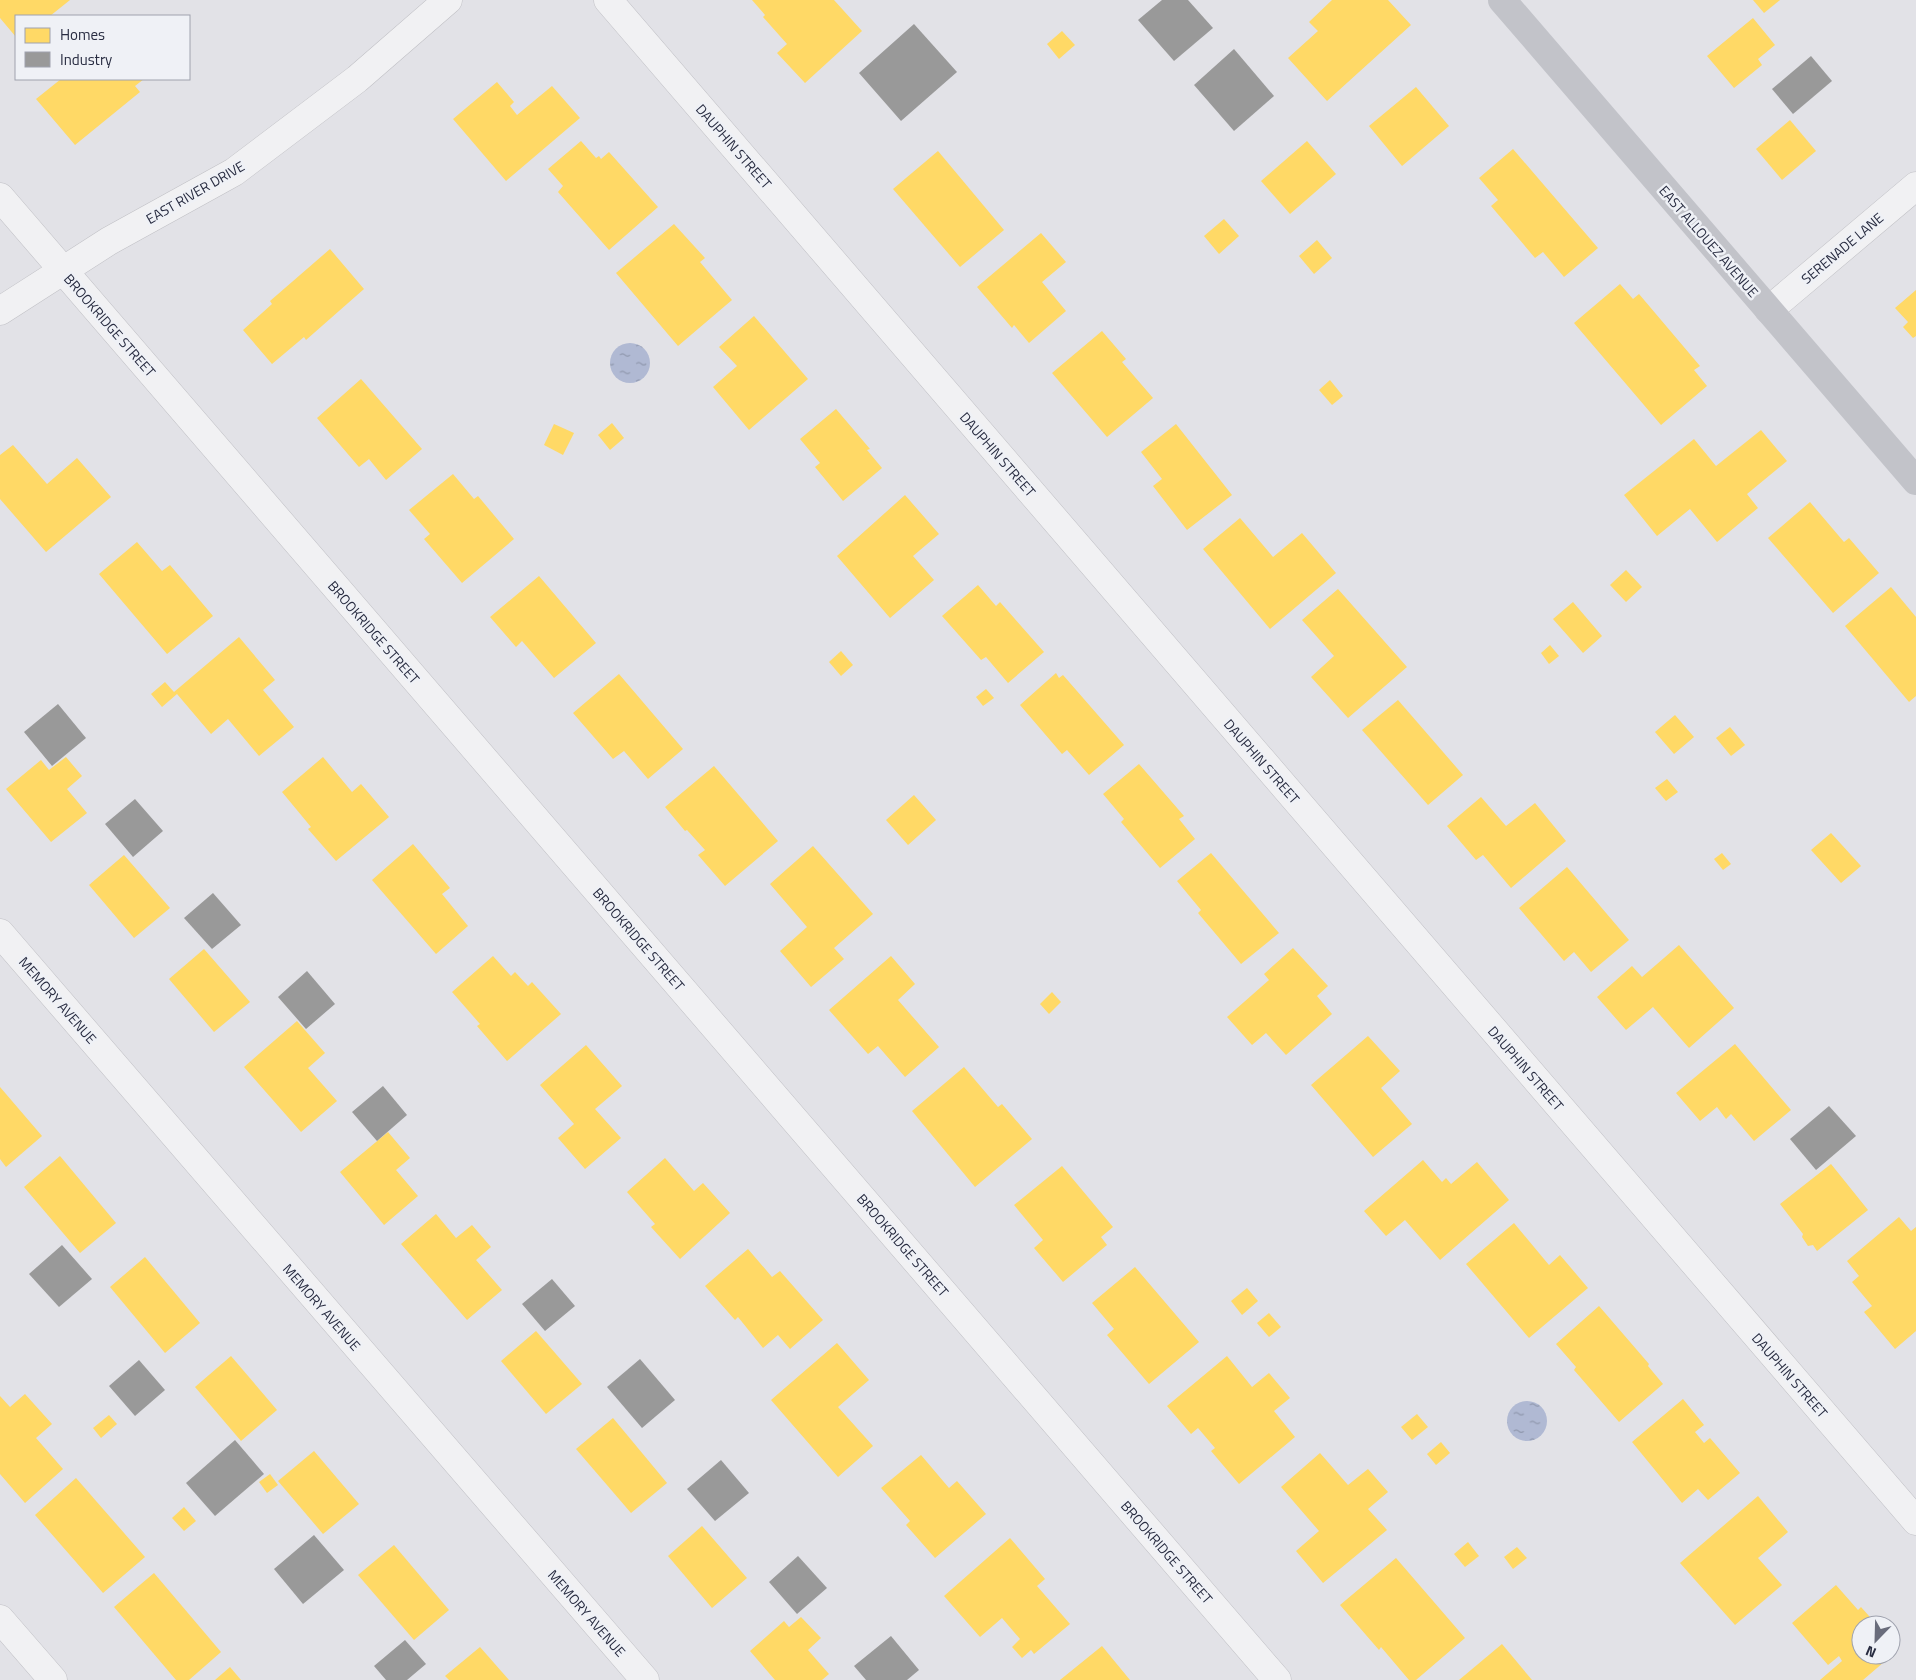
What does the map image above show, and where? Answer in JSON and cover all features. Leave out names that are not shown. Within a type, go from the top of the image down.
[{"type":"street","name":"EAST RIVER DRIVE","points":[[0,312],[109,241],[234,172],[357,79],[448,0]]},
{"type":"street","name":"DAUPHIN STREET","points":[[608,0],[1916,1521]]},
{"type":"street","name":"EAST ALLOUEZ AVENUE","points":[[1502,0],[1916,481]]},
{"type":"street","name":"SERENADE LANE","points":[[1769,310],[1916,186]]},
{"type":"street","name":"BROOKRIDGE STREET","points":[[0,197],[1277,1680]]},
{"type":"street","name":"MEMORY AVENUE","points":[[0,933],[645,1680]]},
{"type":"street","points":[[0,1619],[53,1680]]},
{"type":"water","points":[[634,343],[641,346],[647,352],[650,363],[649,371],[641,380],[634,383],[626,383],[619,380],[611,371],[610,359],[613,352],[622,344]]},
{"type":"water","points":[[1531,1401],[1538,1404],[1544,1410],[1547,1421],[1546,1429],[1538,1438],[1531,1441],[1523,1441],[1516,1438],[1508,1429],[1507,1417],[1510,1410],[1519,1402]]},
{"type":"building: Homes","points":[[0,0],[70,0],[51,15],[15,15],[15,36],[0,18]]},
{"type":"building: Homes","points":[[752,0],[834,0],[862,31],[805,83],[777,53],[787,44],[763,17],[765,15]]},
{"type":"building: Homes","points":[[1332,0],[1388,0],[1411,25],[1327,101],[1288,58],[1318,31],[1309,22]]},
{"type":"building: Homes","points":[[1753,0],[1780,0],[1764,13]]},
{"type":"building: Homes","points":[[1753,18],[1775,45],[1758,59],[1762,65],[1734,88],[1707,56]]},
{"type":"building: Homes","points":[[1062,31],[1075,45],[1059,59],[1047,44]]},
{"type":"building: Homes","points":[[60,80],[143,80],[135,86],[140,92],[75,145],[36,99]]},
{"type":"building: Homes","points":[[497,82],[514,102],[510,106],[517,115],[552,86],[580,118],[506,181],[453,119]]},
{"type":"building: Homes","points":[[1416,87],[1449,126],[1402,166],[1369,126]]},
{"type":"building: Homes","points":[[1790,120],[1816,151],[1782,180],[1756,149]]},
{"type":"building: Homes","points":[[581,141],[596,158],[599,156],[601,159],[609,152],[658,207],[609,250],[558,192],[563,186],[548,169]]},
{"type":"building: Homes","points":[[1307,141],[1336,174],[1290,214],[1261,181]]},
{"type":"building: Homes","points":[[1513,149],[1598,248],[1564,277],[1543,252],[1535,258],[1491,206],[1498,200],[1479,178]]},
{"type":"building: Homes","points":[[938,151],[1004,230],[960,267],[893,189]]},
{"type":"building: Homes","points":[[1224,219],[1239,236],[1219,254],[1204,236]]},
{"type":"building: Homes","points":[[674,224],[705,258],[700,262],[732,300],[678,346],[616,273]]},
{"type":"building: Homes","points":[[1041,233],[1066,262],[1042,282],[1066,311],[1029,343],[1014,325],[1012,328],[977,287]]},
{"type":"building: Homes","points":[[1317,240],[1332,258],[1314,274],[1299,256]]},
{"type":"building: Homes","points":[[330,249],[364,289],[306,340],[304,337],[272,364],[243,330],[272,304],[270,301]]},
{"type":"building: Homes","points":[[1620,284],[1633,299],[1639,294],[1700,366],[1694,370],[1707,386],[1661,425],[1574,323]]},
{"type":"building: Homes","points":[[1916,290],[1916,336],[1913,338],[1903,327],[1908,322],[1895,308]]},
{"type":"building: Homes","points":[[754,316],[808,379],[749,430],[713,387],[737,366],[719,347]]},
{"type":"building: Homes","points":[[1102,331],[1126,359],[1122,362],[1153,398],[1107,437],[1052,373]]},
{"type":"building: Homes","points":[[361,379],[422,449],[386,480],[369,459],[359,467],[317,418]]},
{"type":"building: Homes","points":[[1330,380],[1343,396],[1332,405],[1319,390]]},
{"type":"building: Homes","points":[[836,409],[870,449],[867,450],[882,468],[843,501],[815,467],[820,463],[800,439]]},
{"type":"building: Homes","points":[[612,423],[624,438],[610,450],[598,435]]},
{"type":"building: Homes","points":[[554,424],[574,433],[563,455],[544,445]]},
{"type":"building: Homes","points":[[1176,424],[1232,495],[1187,530],[1153,486],[1162,479],[1141,452]]},
{"type":"building: Homes","points":[[1761,430],[1787,461],[1747,494],[1758,508],[1717,542],[1690,509],[1657,536],[1624,495],[1694,439],[1716,466]]},
{"type":"building: Homes","points":[[13,445],[47,484],[77,458],[111,497],[46,552],[0,499],[0,455]]},
{"type":"building: Homes","points":[[453,474],[474,499],[478,496],[514,539],[462,583],[424,539],[430,534],[409,510]]},
{"type":"building: Homes","points":[[905,495],[939,534],[913,556],[934,580],[890,618],[837,556]]},
{"type":"building: Homes","points":[[1810,502],[1844,542],[1849,538],[1879,573],[1833,613],[1768,538]]},
{"type":"building: Homes","points":[[1240,518],[1273,557],[1302,533],[1336,573],[1270,629],[1203,549]]},
{"type":"building: Homes","points":[[137,542],[162,571],[170,565],[213,616],[167,654],[99,574]]},
{"type":"building: Homes","points":[[1626,570],[1642,587],[1626,602],[1610,585]]},
{"type":"building: Homes","points":[[539,576],[596,643],[554,678],[522,641],[516,647],[490,617]]},
{"type":"building: Homes","points":[[978,585],[996,606],[1000,602],[1044,652],[1008,683],[986,657],[981,660],[942,616]]},
{"type":"building: Homes","points":[[1891,587],[1916,617],[1916,696],[1909,702],[1845,626]]},
{"type":"building: Homes","points":[[1338,589],[1407,667],[1348,718],[1311,677],[1334,656],[1302,620]]},
{"type":"building: Homes","points":[[1573,602],[1602,636],[1583,653],[1553,619]]},
{"type":"building: Homes","points":[[239,637],[275,680],[263,690],[294,727],[259,756],[228,719],[211,734],[177,694],[162,707],[151,694],[165,682],[174,692]]},
{"type":"building: Homes","points":[[1550,645],[1559,656],[1549,664],[1541,653]]},
{"type":"building: Homes","points":[[841,651],[853,665],[841,676],[829,662]]},
{"type":"building: Homes","points":[[1056,673],[1059,678],[1063,675],[1124,745],[1089,775],[1067,750],[1062,754],[1020,705]]},
{"type":"building: Homes","points":[[619,674],[683,749],[648,779],[624,751],[613,759],[573,713]]},
{"type":"building: Homes","points":[[986,689],[994,698],[983,706],[976,697]]},
{"type":"building: Homes","points":[[1398,700],[1463,775],[1428,805],[1362,730]]},
{"type":"building: Homes","points":[[1675,715],[1694,737],[1674,754],[1655,732]]},
{"type":"building: Homes","points":[[1730,727],[1745,745],[1731,756],[1716,738]]},
{"type":"building: Homes","points":[[66,757],[82,776],[67,789],[87,813],[51,842],[6,789],[41,760],[49,770]]},
{"type":"building: Homes","points":[[323,757],[352,792],[361,784],[389,817],[336,861],[308,829],[311,827],[282,792]]},
{"type":"building: Homes","points":[[1139,764],[1184,816],[1179,819],[1195,839],[1160,868],[1121,822],[1124,819],[1103,794]]},
{"type":"building: Homes","points":[[714,766],[778,841],[725,886],[698,855],[705,850],[687,830],[685,831],[665,807]]},
{"type":"building: Homes","points":[[1667,779],[1678,792],[1666,801],[1655,788]]},
{"type":"building: Homes","points":[[914,795],[936,820],[908,845],[886,820]]},
{"type":"building: Homes","points":[[1481,797],[1506,826],[1535,803],[1566,841],[1511,888],[1483,855],[1476,860],[1447,826]]},
{"type":"building: Homes","points":[[1831,833],[1861,866],[1841,883],[1811,850]]},
{"type":"building: Homes","points":[[413,844],[450,888],[442,894],[468,926],[436,954],[372,880]]},
{"type":"building: Homes","points":[[813,846],[873,914],[834,948],[844,959],[811,987],[780,951],[807,927],[770,884]]},
{"type":"building: Homes","points":[[1211,853],[1279,933],[1241,964],[1198,913],[1201,910],[1177,881]]},
{"type":"building: Homes","points":[[1722,853],[1731,864],[1723,870],[1714,859]]},
{"type":"building: Homes","points":[[124,855],[170,908],[134,938],[89,885]]},
{"type":"building: Homes","points":[[1567,867],[1629,940],[1591,972],[1574,952],[1564,961],[1519,908]]},
{"type":"building: Homes","points":[[1679,945],[1734,1008],[1689,1048],[1653,1007],[1626,1030],[1597,997],[1632,966],[1642,977]]},
{"type":"building: Homes","points":[[1293,948],[1328,986],[1317,996],[1332,1014],[1286,1055],[1266,1033],[1252,1045],[1227,1017],[1269,980],[1264,974]]},
{"type":"building: Homes","points":[[204,949],[250,1002],[214,1032],[169,979]]},
{"type":"building: Homes","points":[[493,956],[511,976],[515,972],[528,986],[532,982],[561,1014],[507,1061],[477,1026],[480,1024],[452,992]]},
{"type":"building: Homes","points":[[891,956],[915,984],[898,1000],[939,1047],[905,1077],[878,1046],[868,1054],[829,1010]]},
{"type":"building: Homes","points":[[1052,992],[1061,1002],[1049,1014],[1040,1004]]},
{"type":"building: Homes","points":[[297,1021],[325,1053],[308,1068],[337,1101],[301,1132],[244,1067]]},
{"type":"building: Homes","points":[[1368,1036],[1400,1071],[1381,1088],[1412,1124],[1373,1157],[1311,1085]]},
{"type":"building: Homes","points":[[1735,1044],[1791,1110],[1754,1141],[1731,1114],[1726,1119],[1717,1107],[1700,1121],[1676,1093]]},
{"type":"building: Homes","points":[[586,1045],[622,1086],[595,1109],[621,1138],[585,1169],[558,1138],[574,1124],[540,1085]]},
{"type":"building: Homes","points":[[964,1067],[998,1107],[1002,1104],[1032,1139],[975,1187],[912,1111]]},
{"type":"building: Homes","points":[[0,1087],[42,1136],[6,1167],[0,1159]]},
{"type":"building: Homes","points":[[388,1132],[410,1158],[396,1170],[418,1196],[384,1225],[340,1172]]},
{"type":"building: Homes","points":[[60,1156],[116,1223],[80,1253],[24,1187]]},
{"type":"building: Homes","points":[[665,1158],[694,1191],[703,1183],[730,1213],[680,1259],[651,1227],[655,1224],[627,1192]]},
{"type":"building: Homes","points":[[1423,1160],[1442,1182],[1446,1178],[1451,1184],[1477,1162],[1509,1200],[1440,1260],[1405,1220],[1386,1236],[1364,1211]]},
{"type":"building: Homes","points":[[1831,1164],[1868,1210],[1817,1251],[1813,1245],[1808,1246],[1802,1237],[1803,1234],[1780,1204]]},
{"type":"building: Homes","points":[[1062,1166],[1113,1227],[1101,1237],[1107,1245],[1063,1282],[1034,1248],[1043,1240],[1014,1205]]},
{"type":"building: Homes","points":[[436,1214],[456,1238],[472,1225],[491,1247],[476,1260],[502,1290],[467,1320],[401,1244]]},
{"type":"building: Homes","points":[[1899,1217],[1911,1231],[1916,1227],[1916,1331],[1895,1349],[1864,1312],[1872,1306],[1852,1282],[1859,1276],[1847,1261]]},
{"type":"building: Homes","points":[[1514,1223],[1549,1265],[1560,1255],[1588,1288],[1529,1338],[1466,1264]]},
{"type":"building: Homes","points":[[748,1249],[772,1277],[780,1271],[823,1320],[790,1349],[778,1335],[763,1348],[738,1317],[735,1320],[705,1286]]},
{"type":"building: Homes","points":[[145,1257],[200,1323],[165,1353],[110,1287]]},
{"type":"building: Homes","points":[[1135,1267],[1199,1342],[1149,1384],[1107,1335],[1114,1329],[1092,1303]]},
{"type":"building: Homes","points":[[1247,1288],[1258,1301],[1242,1315],[1231,1301]]},
{"type":"building: Homes","points":[[1599,1306],[1649,1364],[1648,1366],[1663,1384],[1619,1422],[1574,1370],[1576,1367],[1556,1344]]},
{"type":"building: Homes","points":[[1269,1313],[1281,1327],[1269,1337],[1257,1323]]},
{"type":"building: Homes","points":[[536,1331],[582,1384],[546,1414],[501,1361]]},
{"type":"building: Homes","points":[[837,1343],[869,1380],[838,1407],[873,1446],[838,1477],[771,1400]]},
{"type":"building: Homes","points":[[231,1356],[277,1410],[241,1441],[195,1387]]},
{"type":"building: Homes","points":[[1227,1356],[1252,1387],[1269,1373],[1290,1398],[1274,1411],[1295,1437],[1239,1484],[1211,1451],[1215,1448],[1198,1428],[1191,1434],[1167,1406]]},
{"type":"building: Homes","points":[[25,1394],[52,1424],[36,1438],[63,1469],[25,1503],[0,1474],[0,1396],[10,1407]]},
{"type":"building: Homes","points":[[1683,1399],[1704,1425],[1695,1432],[1704,1443],[1710,1438],[1740,1473],[1708,1500],[1698,1489],[1682,1503],[1632,1442]]},
{"type":"building: Homes","points":[[1417,1414],[1428,1427],[1412,1440],[1401,1427]]},
{"type":"building: Homes","points":[[109,1415],[117,1424],[101,1438],[93,1428]]},
{"type":"building: Homes","points":[[613,1418],[667,1483],[631,1513],[576,1449]]},
{"type":"building: Homes","points":[[1441,1442],[1450,1453],[1436,1465],[1427,1454]]},
{"type":"building: Homes","points":[[314,1451],[359,1504],[323,1534],[278,1481]]},
{"type":"building: Homes","points":[[1320,1453],[1348,1485],[1368,1469],[1388,1492],[1368,1509],[1387,1530],[1323,1583],[1296,1551],[1319,1531],[1281,1487]]},
{"type":"building: Homes","points":[[921,1455],[949,1488],[957,1481],[986,1514],[935,1558],[906,1525],[910,1521],[881,1488]]},
{"type":"building: Homes","points":[[270,1474],[278,1485],[267,1493],[259,1482]]},
{"type":"building: Homes","points":[[76,1478],[145,1557],[103,1593],[35,1515]]},
{"type":"building: Homes","points":[[1758,1496],[1788,1532],[1758,1558],[1782,1585],[1735,1625],[1680,1563]]},
{"type":"building: Homes","points":[[184,1507],[196,1521],[184,1531],[172,1518]]},
{"type":"building: Homes","points":[[702,1526],[747,1578],[712,1608],[668,1556]]},
{"type":"building: Homes","points":[[1010,1538],[1045,1579],[1037,1586],[1070,1624],[1034,1654],[1031,1650],[1022,1658],[1012,1647],[1020,1639],[1002,1618],[980,1637],[944,1596]]},
{"type":"building: Homes","points":[[1468,1542],[1479,1556],[1465,1567],[1454,1554]]},
{"type":"building: Homes","points":[[394,1545],[449,1610],[414,1640],[358,1575]]},
{"type":"building: Homes","points":[[1517,1547],[1527,1558],[1513,1569],[1504,1557]]},
{"type":"building: Homes","points":[[1396,1558],[1465,1638],[1416,1680],[1409,1680],[1381,1647],[1379,1650],[1340,1605]]},
{"type":"building: Homes","points":[[154,1573],[221,1652],[189,1680],[176,1680],[114,1607]]},
{"type":"building: Homes","points":[[1836,1585],[1858,1610],[1861,1607],[1868,1615],[1851,1615],[1851,1665],[1880,1665],[1863,1680],[1820,1680],[1842,1661],[1839,1656],[1828,1665],[1792,1623]]},
{"type":"building: Homes","points":[[801,1617],[821,1638],[808,1650],[829,1674],[822,1680],[775,1680],[750,1651],[784,1621],[789,1627]]},
{"type":"building: Homes","points":[[1502,1644],[1532,1680],[1459,1680]]},
{"type":"building: Homes","points":[[1102,1646],[1130,1680],[1060,1680]]},
{"type":"building: Homes","points":[[480,1647],[509,1680],[449,1680],[445,1676]]},
{"type":"building: Homes","points":[[230,1667],[241,1680],[215,1680]]},
{"type":"building: Industry","points":[[1162,0],[1188,0],[1213,28],[1174,61],[1138,20]]},
{"type":"building: Industry","points":[[914,24],[957,72],[901,121],[859,73]]},
{"type":"building: Industry","points":[[1234,49],[1274,96],[1234,131],[1194,85]]},
{"type":"building: Industry","points":[[1811,56],[1832,81],[1793,114],[1772,89]]},
{"type":"building: Industry","points":[[58,704],[86,738],[52,766],[24,732]]},
{"type":"building: Industry","points":[[135,799],[163,831],[133,857],[105,824]]},
{"type":"building: Industry","points":[[213,893],[241,925],[212,949],[184,918]]},
{"type":"building: Industry","points":[[307,971],[335,1004],[306,1029],[278,997]]},
{"type":"building: Industry","points":[[383,1086],[407,1115],[377,1141],[352,1112]]},
{"type":"building: Industry","points":[[1829,1106],[1856,1136],[1816,1170],[1790,1139]]},
{"type":"building: Industry","points":[[62,1245],[92,1279],[59,1307],[29,1274]]},
{"type":"building: Industry","points":[[552,1279],[575,1306],[545,1331],[522,1304]]},
{"type":"building: Industry","points":[[640,1359],[675,1400],[642,1428],[607,1387]]},
{"type":"building: Industry","points":[[139,1360],[165,1390],[135,1416],[109,1386]]},
{"type":"building: Industry","points":[[235,1440],[264,1474],[215,1516],[186,1483]]},
{"type":"building: Industry","points":[[721,1460],[749,1493],[715,1521],[687,1489]]},
{"type":"building: Industry","points":[[314,1535],[344,1570],[303,1604],[274,1569]]},
{"type":"building: Industry","points":[[798,1556],[827,1588],[797,1614],[769,1582]]},
{"type":"building: Industry","points":[[891,1636],[919,1670],[907,1680],[866,1680],[854,1666]]},
{"type":"building: Industry","points":[[405,1640],[426,1664],[407,1680],[386,1680],[374,1666]]}]
